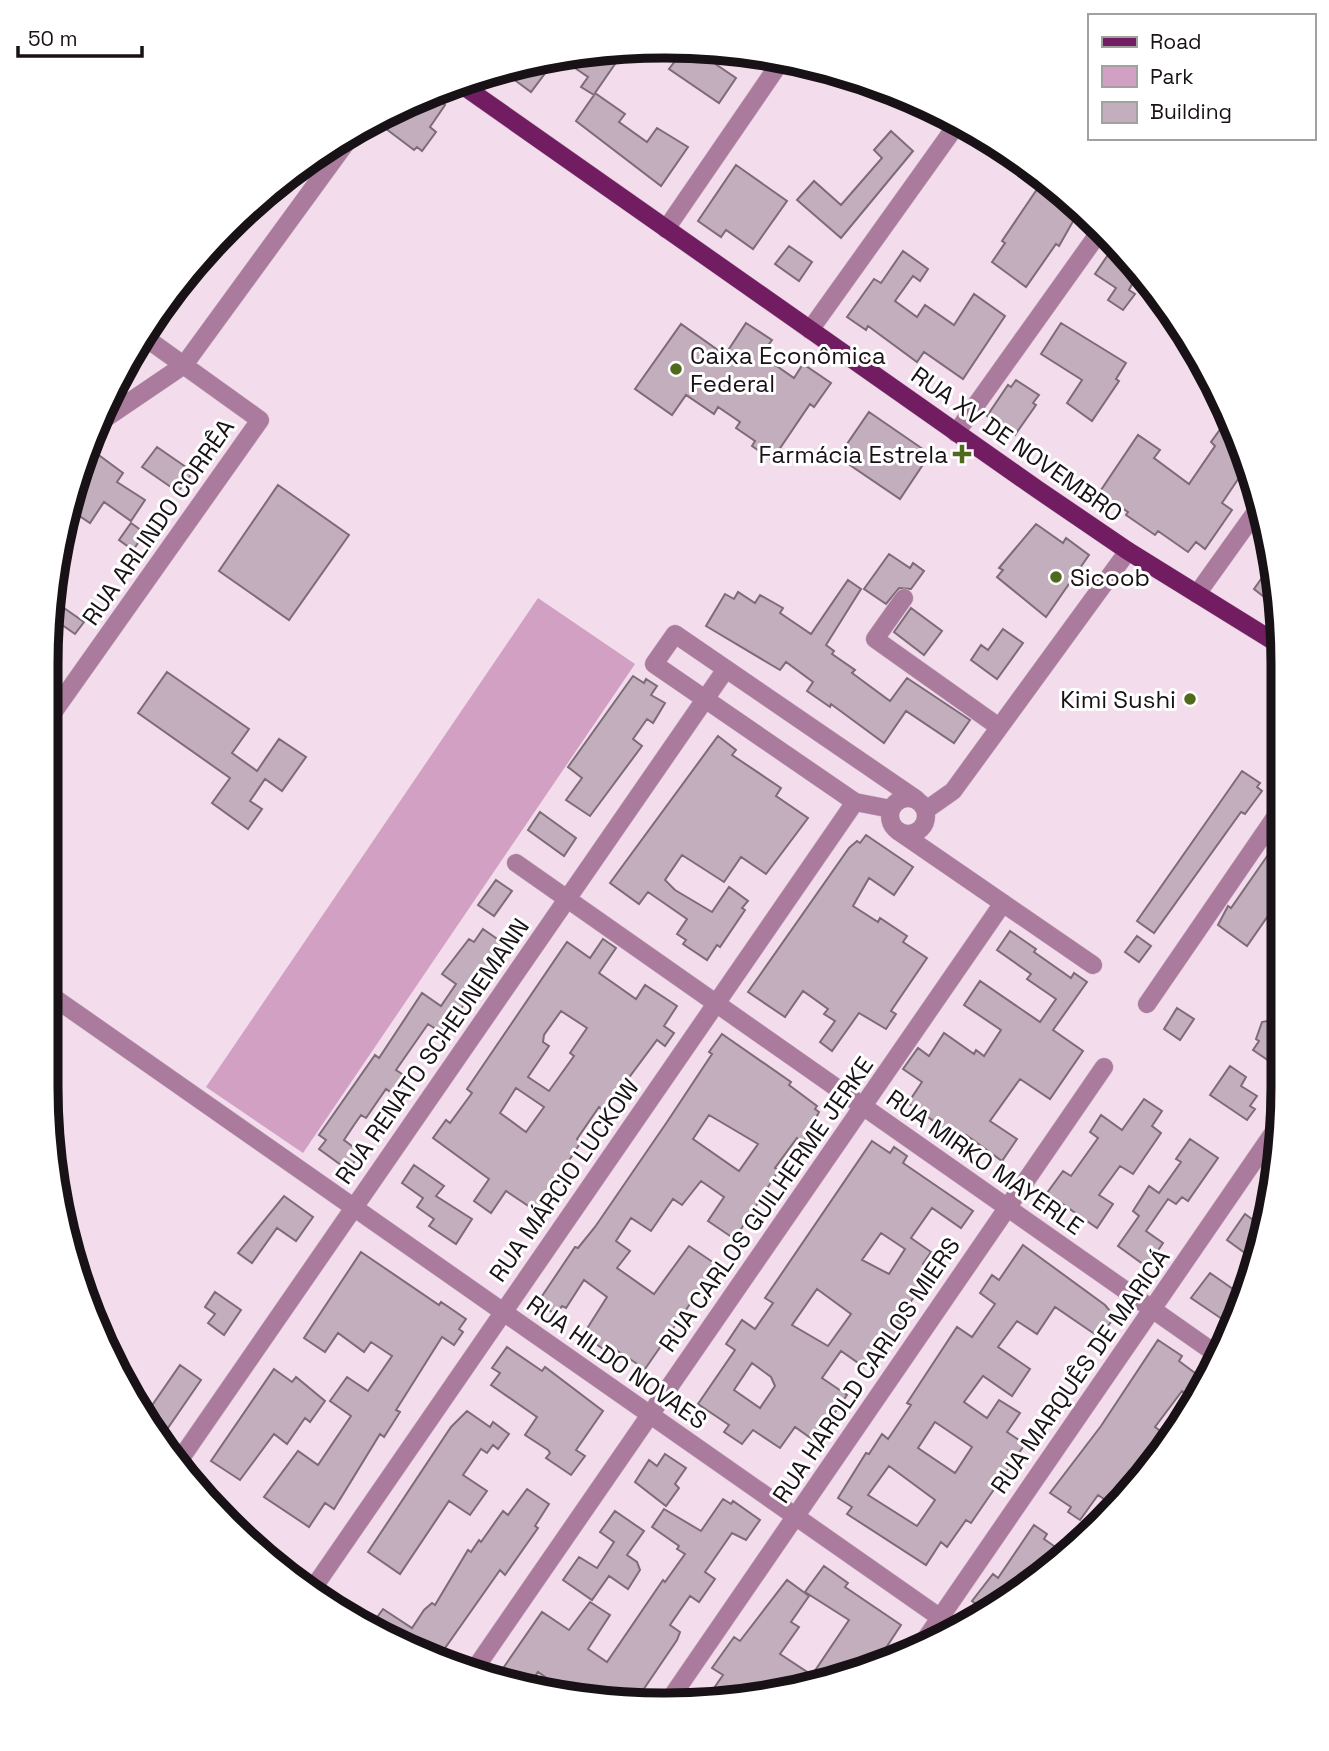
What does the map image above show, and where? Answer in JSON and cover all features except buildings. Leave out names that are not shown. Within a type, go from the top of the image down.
[{"type":"main road","name":"RUA XV DE NOVEMBRO","points":[[469,90],[1128,551],[1270,639]]},
{"type":"street","points":[[666,229],[776,68]]},
{"type":"street","points":[[810,330],[953,131]]},
{"type":"street","points":[[112,414],[184,365],[339,153]]},
{"type":"street","points":[[956,433],[1096,237]]},
{"type":"street","points":[[151,342],[184,365]]},
{"type":"street","name":"RUA ARLINDO CORRÊA","points":[[58,705],[260,420],[184,365]]},
{"type":"street","points":[[1197,594],[1253,516]]},
{"type":"street","points":[[1093,965],[898,831],[890,821],[891,808],[899,800],[921,805],[953,791],[1128,551]]},
{"type":"street","points":[[904,598],[876,639],[999,727]]},
{"type":"street","points":[[891,808],[855,802],[654,664],[675,634],[921,805],[926,822],[919,831],[908,834],[898,831]]},
{"type":"street","name":"RUA RENATO SCHEUNEMANN","points":[[183,1456],[726,669]]},
{"type":"street","name":"RUA MÁRCIO LUCKOW","points":[[316,1583],[855,802]]},
{"type":"street","points":[[1147,1004],[1271,823]]},
{"type":"street","name":"RUA MIRKO MAYERLE","points":[[516,863],[1211,1350]]},
{"type":"street","name":"RUA CARLOS GUILHERME JERKE","points":[[478,1664],[1003,903]]},
{"type":"street","name":"RUA HILDO NOVAES","points":[[58,1000],[947,1623]]},
{"type":"street","name":"RUA HAROLD CARLOS MIERS","points":[[674,1693],[1104,1067]]},
{"type":"street","name":"RUA MARQUÊS DE MARICÁ","points":[[947,1623],[1152,1309],[1269,1140]]},
{"type":"green space","points":[[538,598],[635,664],[303,1153],[206,1087]]},
{"type":"place","name":"Caixa Econômica Federal","points":[[676,369]]},
{"type":"place","name":"Farmácia Estrela","points":[[962,454]]},
{"type":"place","name":"Sicoob","points":[[1056,577]]},
{"type":"place","name":"Kimi Sushi","points":[[1190,699]]}]
